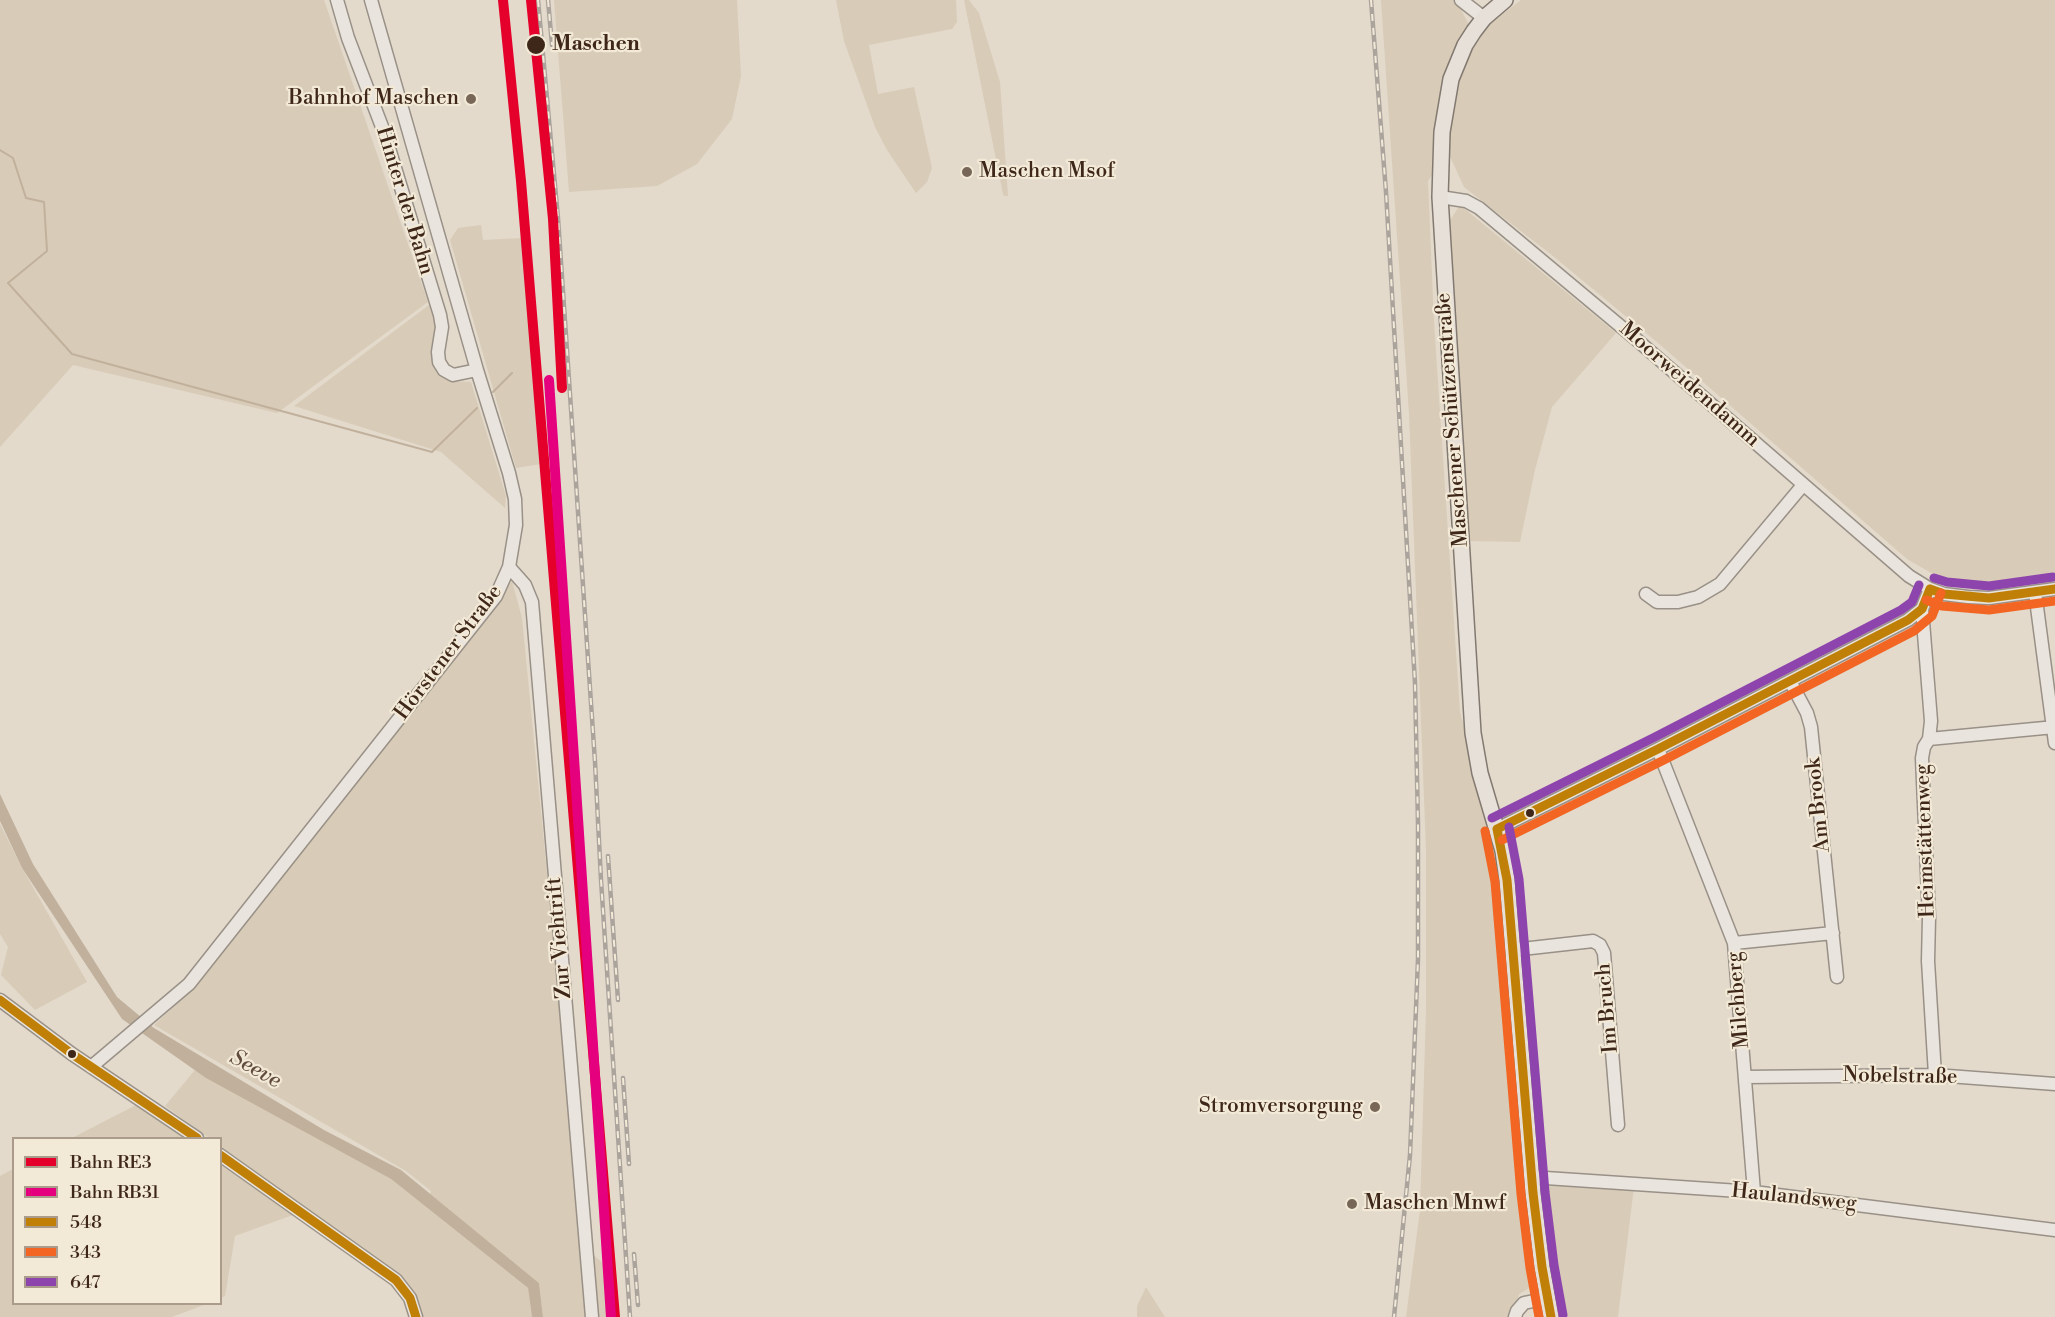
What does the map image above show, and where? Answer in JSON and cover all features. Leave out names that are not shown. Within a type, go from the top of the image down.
[{"type":"main road","name":"Maschener Schützenstraße","points":[[1505,0],[1484,18],[1465,45],[1451,80],[1442,132],[1440,197],[1473,733],[1480,773],[1497,829],[1507,880],[1531,1177],[1551,1317]]},
{"type":"street","name":"Hinter der Bahn","points":[[337,0],[348,38],[384,132],[440,315],[442,327],[438,352],[439,362],[444,370],[453,375],[477,370]]},
{"type":"street","name":"Hörstener Straße","points":[[91,1067],[196,976],[496,596],[509,567],[516,525],[515,499],[509,473],[477,370],[371,0]]},
{"type":"street","points":[[1461,0],[1484,18]]},
{"type":"street","name":"Moorweidendamm","points":[[1440,197],[1466,201],[1479,208],[1637,340],[1909,576],[1930,589],[1944,594],[1968,597],[1989,598],[2055,589]]},
{"type":"street","points":[[1646,594],[1657,602],[1678,602],[1698,597],[1720,584],[1803,485]]},
{"type":"street","name":"Zur Viehtrift","points":[[509,567],[525,585],[532,602],[592,1317]]},
{"type":"street","points":[[1497,829],[1908,620],[1922,609],[1930,589]]},
{"type":"street","points":[[2034,592],[2055,743]]},
{"type":"street","name":"Heimstättenweg","points":[[1922,609],[1931,721],[1929,739],[1924,747],[1922,758],[1929,918],[1928,961],[1935,1075]]},
{"type":"street","name":"Am Brook","points":[[1790,681],[1807,713],[1811,727],[1837,977]]},
{"type":"street","points":[[1929,739],[2054,727]]},
{"type":"street","name":"Milchberg","points":[[1658,749],[1734,943],[1754,1192]]},
{"type":"street","points":[[1734,943],[1833,933]]},
{"type":"street","name":"Im Bruch","points":[[1513,950],[1593,941],[1600,945],[1604,952],[1618,1125]]},
{"type":"street","points":[[0,1000],[91,1067],[195,1137]]},
{"type":"street","name":"Nobelstraße","points":[[1745,1077],[1935,1075],[2055,1084]]},
{"type":"street","points":[[222,1156],[396,1280],[410,1298],[416,1317]]},
{"type":"street","name":"Haulandsweg","points":[[1531,1177],[1754,1192],[2055,1230]]},
{"type":"street","points":[[1515,1317],[1524,1303],[1548,1298]]},
{"type":"shaded area","points":[[0,0],[324,0],[428,302],[277,413],[73,365],[0,447]]},
{"type":"shaded area","points":[[554,0],[737,0],[741,76],[732,119],[697,164],[657,186],[569,192]]},
{"type":"shaded area","points":[[836,0],[956,0],[957,22],[952,29],[869,45],[878,94],[914,87],[932,168],[927,182],[916,193],[887,150],[875,127],[844,41]]},
{"type":"shaded area","points":[[964,0],[969,0],[979,13],[1000,82],[1008,196],[1003,194]]},
{"type":"shaded area","points":[[1381,0],[1456,0],[1469,25],[1488,25],[1521,0],[2055,0],[2055,577],[1952,585],[1907,559],[1658,343],[1553,256],[1464,187],[1448,152],[1428,181],[1434,322],[1460,712],[1491,828],[1533,1286],[1519,1294],[1512,1317],[1406,1317],[1420,1210],[1426,1010],[1426,850],[1409,413]]},
{"type":"shaded area","points":[[1460,205],[1616,333],[1552,407],[1535,470],[1520,542],[1467,541],[1445,228]]},
{"type":"shaded area","points":[[481,225],[483,240],[522,238],[541,464],[516,468],[450,240],[458,228]]},
{"type":"shaded area","points":[[429,305],[437,324],[432,350],[436,370],[449,381],[471,382],[506,496],[505,508],[441,452],[294,406]]},
{"type":"shaded area","points":[[512,581],[522,618],[561,1016],[588,1251],[603,1263],[608,1317],[543,1317],[539,1283],[430,1194],[431,1191],[406,1171],[154,1025],[192,990]]},
{"type":"shaded area","points":[[0,794],[33,864],[117,997],[154,1028],[324,1130],[401,1170],[539,1283],[543,1317],[532,1317],[528,1288],[391,1179],[206,1078],[122,1019],[22,868],[0,821]]},
{"type":"shaded area","points":[[0,824],[22,868],[87,982],[35,1010],[1,975],[8,947],[0,934]]},
{"type":"shaded area","points":[[195,1070],[391,1179],[528,1288],[532,1317],[419,1317],[391,1272],[222,1148],[222,1137],[208,1137],[165,1106]]},
{"type":"shaded area","points":[[138,1104],[188,1137],[74,1137]]},
{"type":"shaded area","points":[[222,1160],[301,1212],[235,1236],[225,1296],[222,1298]]},
{"type":"shaded area","points":[[12,1170],[12,1305],[203,1305],[172,1317],[0,1317],[0,1176]]},
{"type":"shaded area","points":[[1534,1180],[1634,1187],[1618,1317],[1557,1317]]},
{"type":"shaded area","points":[[1146,1287],[1165,1317],[1137,1317],[1137,1306]]},
{"type":"waterway","points":[[0,150],[13,158],[26,198],[44,202],[47,251],[8,283],[72,354],[432,452],[477,408]]},
{"type":"waterway","points":[[493,392],[512,373]]},
{"type":"railway","points":[[538,0],[558,218],[630,1317]]},
{"type":"railway","points":[[548,0],[552,45]]},
{"type":"railway","points":[[1371,0],[1386,192],[1415,683],[1418,824],[1418,959],[1410,1155],[1394,1317]]},
{"type":"railway","points":[[608,856],[618,1000]]},
{"type":"railway","points":[[623,1078],[629,1164]]},
{"type":"railway","points":[[634,1254],[638,1305]]},
{"type":"rail line","name":"RE3","points":[[503,0],[521,181],[615,1317]]},
{"type":"rail line","name":"RE3","points":[[531,0],[553,219],[562,388]]},
{"type":"rail line","name":"RB31","points":[[549,380],[611,1317]]},
{"type":"transit line","name":"647","points":[[1934,578],[1947,582],[1989,586],[2053,577]]},
{"type":"transit line","name":"647","points":[[1492,818],[1901,610],[1912,602],[1919,585]]},
{"type":"transit line","name":"548","points":[[1930,589],[1944,594],[1989,598],[2055,589]]},
{"type":"transit line","name":"548","points":[[1497,829],[1908,620],[1922,609],[1930,589]]},
{"type":"transit line","name":"343","points":[[1502,840],[1664,760],[1914,631],[1932,616],[1941,593]]},
{"type":"transit line","name":"343","points":[[1926,600],[1942,606],[1989,610],[2055,601]]},
{"type":"transit line","name":"647","points":[[1509,827],[1519,879],[1545,1192],[1563,1315]]},
{"type":"transit line","name":"548","points":[[1497,829],[1507,880],[1533,1193],[1551,1317]]},
{"type":"transit line","name":"343","points":[[1485,831],[1495,882],[1521,1194],[1530,1268],[1539,1317]]},
{"type":"transit line","name":"548","points":[[0,1000],[72,1054],[196,1137]]},
{"type":"transit line","name":"548","points":[[222,1156],[396,1280],[410,1298],[416,1317]]},
{"type":"place","name":"Maschen","points":[[536,45]]},
{"type":"place","name":"Bahnhof Maschen","points":[[471,99]]},
{"type":"place","name":"Maschen Msof","points":[[967,172]]},
{"type":"place","name":"Stromversorgung","points":[[1375,1107]]},
{"type":"place","name":"Maschen Mnwf","points":[[1352,1204]]},
{"type":"water label","name":"Seeve","points":[[255,1070]]}]
